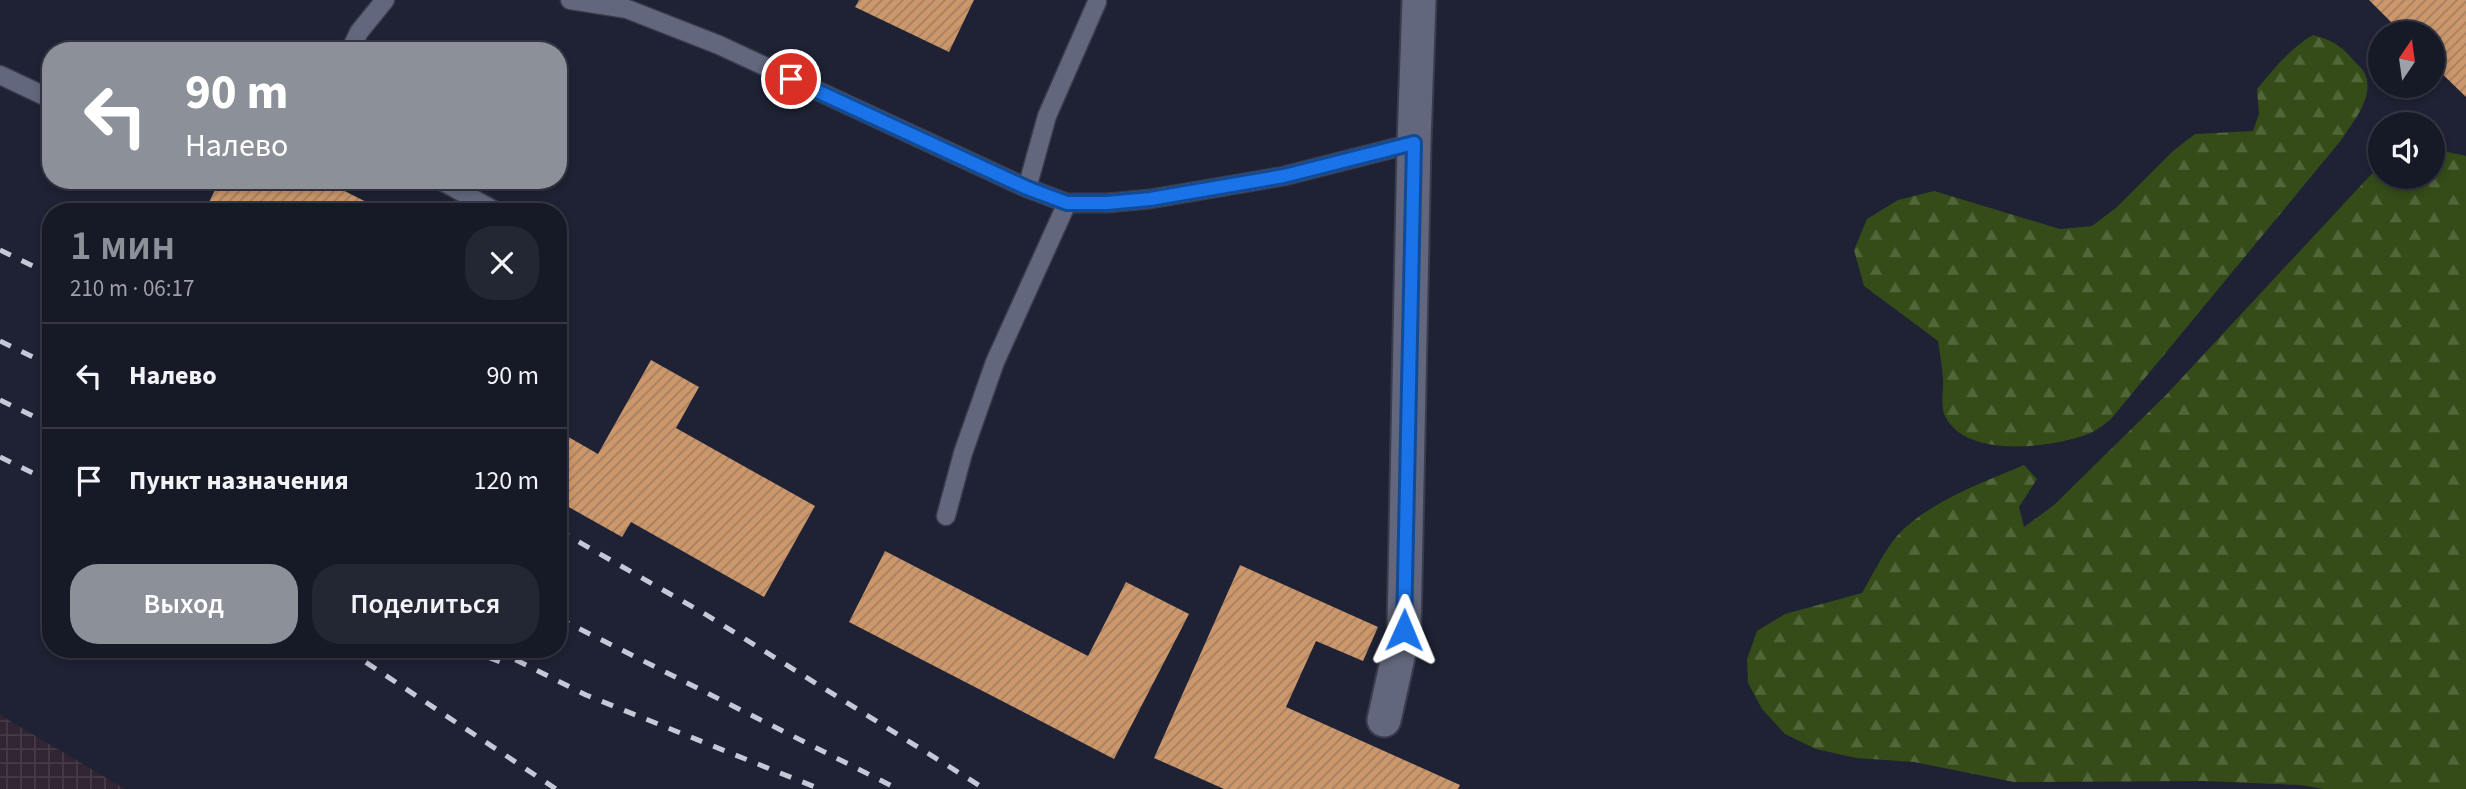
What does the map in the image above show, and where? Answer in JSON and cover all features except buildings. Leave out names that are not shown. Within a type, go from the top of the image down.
[{"type":"street","points":[[1384,720],[1404,630],[1419,0]]},
{"type":"lane","points":[[354,42],[385,0]]},
{"type":"lane","points":[[570,0],[627,9],[719,45],[1027,188],[1067,203],[1150,199],[1284,176],[1414,143]]},
{"type":"lane","points":[[1027,188],[1047,116],[1097,2]]},
{"type":"lane","points":[[0,75],[42,95]]},
{"type":"lane","points":[[456,189],[481,203]]},
{"type":"lane","points":[[946,516],[963,453],[995,362],[1067,203]]},
{"type":"shaded area","points":[[0,715],[125,789],[0,789]]},
{"type":"green space","points":[[2313,35],[2331,41],[2341,48],[2363,70],[2367,91],[2357,117],[2342,139],[2111,419],[2088,434],[2032,446],[1990,444],[1971,439],[1956,430],[1945,416],[1942,403],[1943,379],[1938,341],[1864,286],[1854,250],[1867,219],[1898,200],[1934,191],[2060,229],[2092,226],[2117,207],[2173,151],[2195,134],[2253,131],[2259,114],[2257,89],[2290,53]]},
{"type":"green space","points":[[2445,152],[2466,156],[2466,789],[2324,789],[2301,785],[2203,781],[2014,782],[1914,762],[1856,758],[1816,749],[1785,734],[1762,709],[1748,683],[1747,659],[1757,631],[1785,614],[1862,593],[1893,541],[1919,516],[1972,487],[2024,465],[2037,479],[2019,507],[2024,527],[2054,505],[2166,395],[2368,178],[2368,189],[2445,189]]},
{"type":"railway","points":[[0,250],[42,271]]},
{"type":"railway","points":[[0,341],[42,362]]},
{"type":"railway","points":[[0,400],[42,421]]},
{"type":"railway","points":[[0,457],[42,478]]},
{"type":"railway","points":[[567,535],[705,614],[985,789]]},
{"type":"railway","points":[[567,623],[898,789]]},
{"type":"railway","points":[[360,658],[556,789]]},
{"type":"railway","points":[[490,658],[506,664]]},
{"type":"railway","points":[[512,658],[586,695],[820,789]]},
{"type":"route","points":[[791,79],[1027,188],[1067,203],[1150,199],[1284,176],[1414,143],[1404,630]]}]
